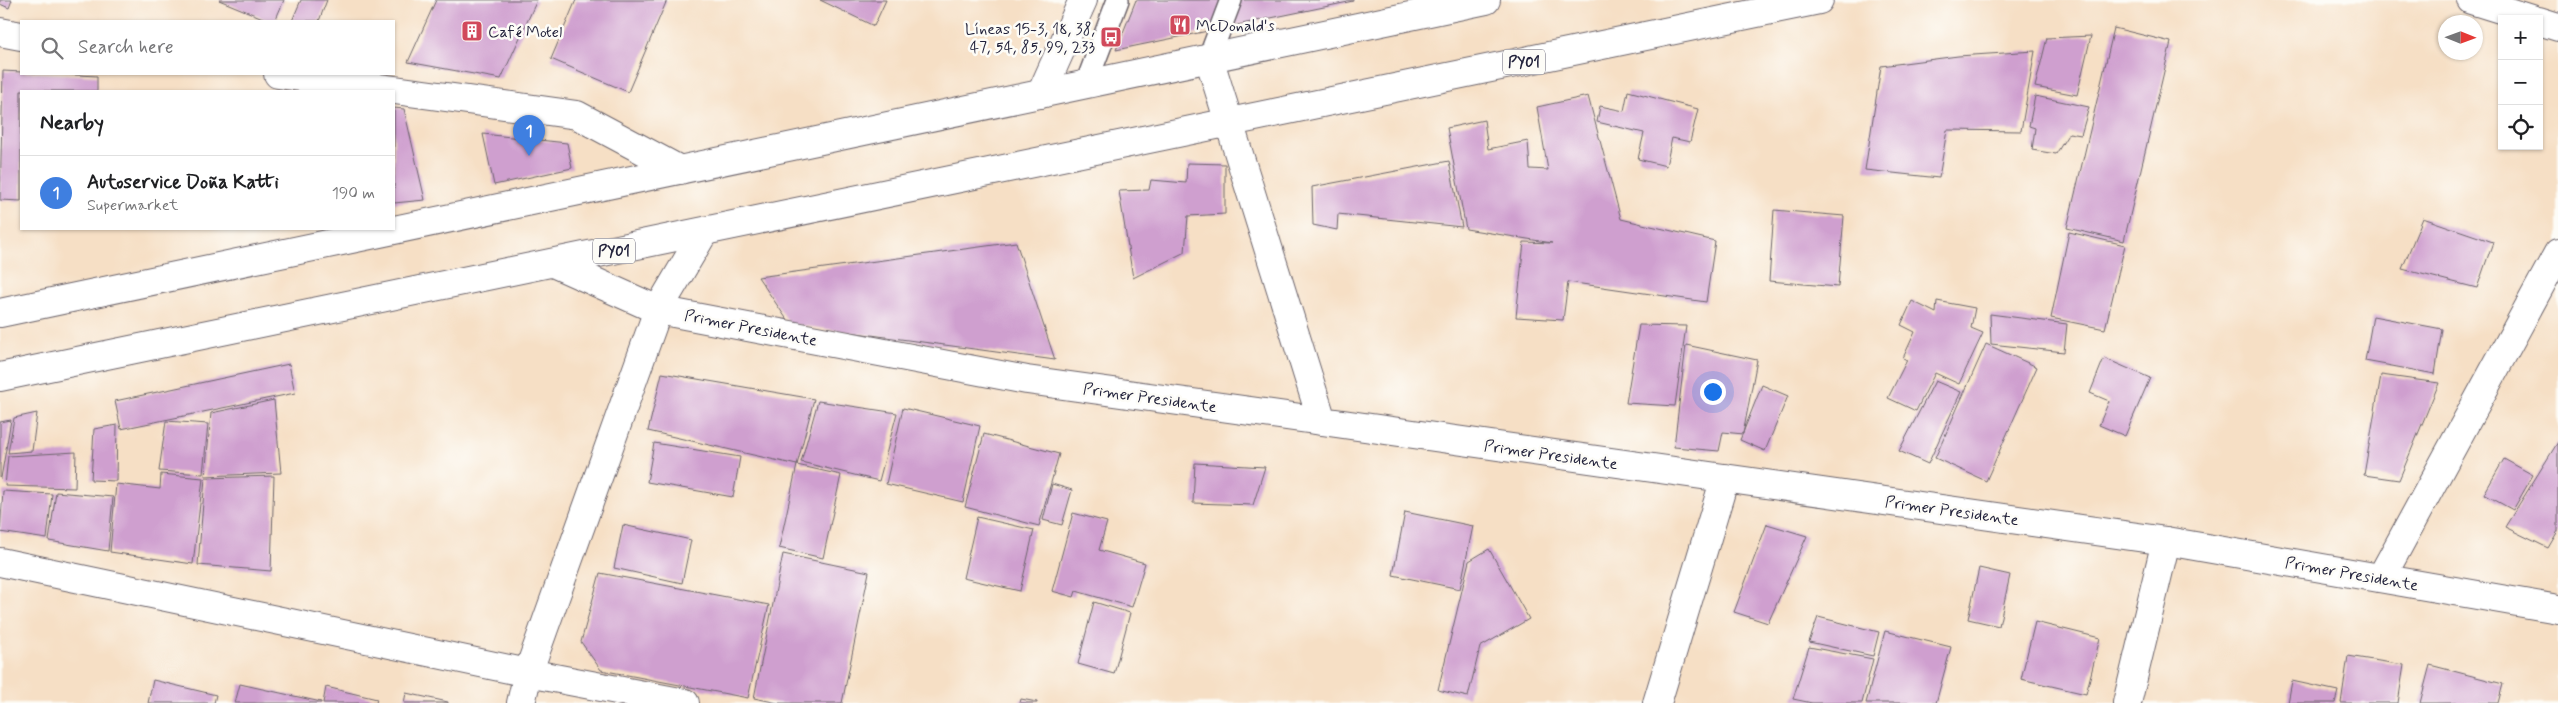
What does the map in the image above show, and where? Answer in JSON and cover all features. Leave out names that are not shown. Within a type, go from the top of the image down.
[{"type":"main road","points":[[1041,94],[1083,0]]},
{"type":"main road","name":"PY01","points":[[0,377],[1819,0]]},
{"type":"main road","points":[[2471,0],[2519,15]]},
{"type":"main road","points":[[395,230],[1474,1]]},
{"type":"main road","points":[[2543,22],[2558,26]]},
{"type":"main road","points":[[0,32],[20,36]]},
{"type":"main road","points":[[1209,58],[1322,421]]},
{"type":"main road","points":[[285,75],[392,90]]},
{"type":"main road","points":[[395,90],[577,116],[680,170]]},
{"type":"main road","points":[[0,313],[395,230]]},
{"type":"main road","points":[[521,703],[528,673],[658,310],[704,232]]},
{"type":"main road","points":[[2381,578],[2558,253]]},
{"type":"main road","name":"Primer Presidente","points":[[554,263],[658,310],[1027,380],[2166,540],[2558,609]]},
{"type":"main road","points":[[1657,703],[1725,478]]},
{"type":"main road","points":[[2127,703],[2166,540]]},
{"type":"main road","points":[[0,562],[528,673],[686,703]]},
{"type":"lane","points":[[1086,84],[1118,0]]},
{"type":"lane","points":[[1209,58],[1231,0]]},
{"type":"building","points":[[0,0],[12,0],[9,8],[0,4]]},
{"type":"building","points":[[219,0],[284,0],[275,20],[268,20]]},
{"type":"building","points":[[301,0],[327,0],[319,20],[292,20]]},
{"type":"building","name":"Café Motel","points":[[436,0],[537,0],[501,79],[408,62]]},
{"type":"building","points":[[576,0],[667,0],[628,92],[551,59]]},
{"type":"building","points":[[820,0],[886,0],[874,26]]},
{"type":"building","name":"McDonald's","points":[[1136,0],[1353,0],[1353,1],[1116,50]]},
{"type":"building","points":[[2114,28],[2171,42],[2124,241],[2067,228]]},
{"type":"building","points":[[2091,36],[2077,95],[2035,87],[2047,38]]},
{"type":"building","points":[[2035,51],[2021,131],[1947,130],[1939,178],[1865,170],[1881,66],[1958,56]]},
{"type":"building","points":[[3,71],[20,72],[20,75],[97,76],[97,90],[20,90],[20,201],[0,200]]},
{"type":"building","points":[[1628,91],[1698,109],[1690,142],[1672,138],[1666,166],[1638,159],[1644,133],[1597,122],[1600,106],[1624,111]]},
{"type":"building","points":[[1588,96],[1621,219],[1715,241],[1706,302],[1568,282],[1563,320],[1516,317],[1524,242],[1552,243],[1466,229],[1447,128],[1484,120],[1488,149],[1528,141],[1530,169],[1548,170],[1537,107]]},
{"type":"building","points":[[2035,96],[2089,107],[2081,135],[2069,133],[2056,154],[2032,150],[2035,128],[2029,126]]},
{"type":"building","points":[[395,108],[404,109],[425,200],[395,203]]},
{"type":"building","points":[[483,134],[567,143],[572,168],[494,185]]},
{"type":"building","points":[[1449,161],[1462,227],[1338,214],[1337,230],[1313,225],[1312,187]]},
{"type":"building","points":[[1187,163],[1225,164],[1225,214],[1188,216],[1185,252],[1133,278],[1119,191],[1149,190],[1151,180],[1186,183]]},
{"type":"building","points":[[1774,210],[1844,216],[1838,287],[1769,281]]},
{"type":"building","points":[[2423,218],[2493,242],[2477,288],[2402,269]]},
{"type":"building","points":[[2069,232],[2125,245],[2105,329],[2051,318]]},
{"type":"building","points":[[1016,242],[1055,360],[790,324],[758,277]]},
{"type":"building","points":[[1912,301],[1936,313],[1937,301],[1975,308],[1971,328],[1983,333],[1959,384],[1935,373],[1916,411],[1888,398],[1907,360],[1903,358],[1915,332],[1901,325]]},
{"type":"building","points":[[1990,314],[2067,324],[2064,352],[1991,344]]},
{"type":"building","points":[[2373,316],[2442,329],[2435,374],[2365,361]]},
{"type":"building","points":[[1639,325],[1686,326],[1675,406],[1626,403]]},
{"type":"building","points":[[1986,344],[2037,367],[1986,481],[1935,458]]},
{"type":"building","points":[[1686,345],[1757,360],[1743,434],[1723,432],[1719,451],[1674,447]]},
{"type":"building","points":[[2104,358],[2150,378],[2125,436],[2099,425],[2109,401],[2090,393]]},
{"type":"building","points":[[289,364],[295,393],[121,429],[115,401]]},
{"type":"building","points":[[662,373],[814,399],[797,465],[648,431]]},
{"type":"building","points":[[2381,375],[2439,383],[2399,480],[2364,475]]},
{"type":"building","points":[[1935,381],[1961,392],[1928,464],[1899,451]]},
{"type":"building","points":[[1762,385],[1788,396],[1765,451],[1740,440]]},
{"type":"building","points":[[274,400],[281,473],[205,476],[211,413]]},
{"type":"building","points":[[818,401],[897,413],[879,481],[801,462]]},
{"type":"building","points":[[903,408],[980,426],[963,502],[886,484]]},
{"type":"building","points":[[37,413],[32,451],[8,453],[14,418]]},
{"type":"building","points":[[11,420],[1,478],[0,478],[0,422]]},
{"type":"building","points":[[166,421],[208,424],[203,474],[159,471]]},
{"type":"building","points":[[117,425],[116,481],[91,480],[94,429]]},
{"type":"building","points":[[984,434],[1059,454],[1039,526],[965,507]]},
{"type":"building","points":[[2558,442],[2558,531],[2548,548],[2505,527]]},
{"type":"building","points":[[654,443],[740,457],[733,497],[647,482]]},
{"type":"building","points":[[76,452],[75,488],[5,486],[8,456]]},
{"type":"building","points":[[2504,459],[2533,475],[2513,510],[2484,494]]},
{"type":"building","points":[[1195,463],[1265,467],[1253,505],[1193,503]]},
{"type":"building","points":[[797,465],[841,475],[823,558],[779,548]]},
{"type":"building","points":[[161,474],[203,478],[193,564],[110,552],[116,484],[160,489]]},
{"type":"building","points":[[274,476],[271,571],[198,565],[205,478]]},
{"type":"building","points":[[1052,484],[1072,490],[1062,525],[1043,520]]},
{"type":"building","points":[[3,491],[52,494],[47,539],[0,532]]},
{"type":"building","points":[[56,492],[113,497],[108,551],[49,541]]},
{"type":"building","points":[[1405,512],[1473,526],[1460,589],[1393,575]]},
{"type":"building","points":[[1073,513],[1107,522],[1099,550],[1145,563],[1132,607],[1076,591],[1074,597],[1052,591]]},
{"type":"building","points":[[977,517],[1034,530],[1020,591],[963,578]]},
{"type":"building","points":[[1767,524],[1807,536],[1768,623],[1734,612]]},
{"type":"building","points":[[623,525],[691,540],[682,583],[614,568]]},
{"type":"building","points":[[1489,549],[1529,619],[1480,647],[1468,697],[1438,690],[1469,561]]},
{"type":"building","points":[[783,554],[869,572],[842,703],[778,703],[754,698]]},
{"type":"building","points":[[1979,568],[2010,575],[1999,626],[1968,619]]},
{"type":"building","points":[[600,573],[769,605],[748,698],[601,670],[581,642]]},
{"type":"building","points":[[1094,602],[1130,613],[1114,674],[1078,664]]},
{"type":"building","points":[[1818,617],[1879,632],[1873,656],[1809,642]]},
{"type":"building","points":[[2035,622],[2100,638],[2086,694],[2021,679]]},
{"type":"building","points":[[1885,631],[1951,647],[1936,703],[1866,703]]},
{"type":"building","points":[[1809,647],[1873,659],[1862,703],[1812,703],[1793,699]]},
{"type":"building","points":[[2348,656],[2404,665],[2398,703],[2341,703]]},
{"type":"building","points":[[2430,665],[2503,684],[2498,703],[2420,703]]},
{"type":"building","points":[[153,680],[216,695],[214,703],[148,703]]},
{"type":"building","points":[[2292,681],[2338,691],[2335,703],[2288,703]]},
{"type":"building","points":[[240,684],[321,702],[321,703],[235,703]]},
{"type":"building","points":[[326,687],[377,699],[376,703],[323,703]]},
{"type":"building","points":[[406,693],[448,702],[448,703],[404,703]]},
{"type":"building","points":[[1021,699],[1037,702],[1037,703],[1020,703]]},
{"type":"place","name":"McDonald's","points":[[1180,25]]},
{"type":"place","name":"Café Motel","points":[[472,31]]},
{"type":"place","name":"Líneas 15-3, 18, 38, 47, 54, 85, 99, 233","points":[[1111,37]]},
{"type":"place","name":"Autoservice Doña Katti","points":[[529,156]]}]
